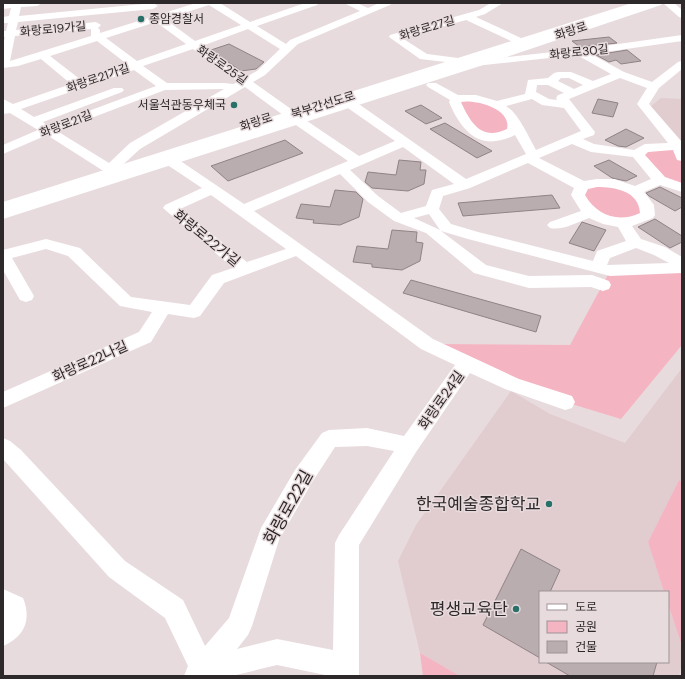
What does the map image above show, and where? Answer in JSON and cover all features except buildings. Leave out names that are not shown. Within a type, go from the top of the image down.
[{"type":"main road","name":"북부간선도로","points":[[3,196],[626,3]]},
{"type":"main road","name":"화랑로","points":[[3,214],[171,161],[292,116],[349,103],[435,75],[517,40],[633,3]]},
{"type":"main road","name":"북부간선도로","points":[[3,208],[644,3]]},
{"type":"main road","name":"화랑로","points":[[464,63],[657,3]]},
{"type":"main road","name":"화랑로","points":[[3,203],[110,169],[435,75]]},
{"type":"street","name":"화랑로19가길","points":[[3,6],[37,3]]},
{"type":"street","points":[[3,65],[42,55],[206,3]]},
{"type":"street","points":[[212,3],[287,48]]},
{"type":"street","points":[[279,3],[294,10]]},
{"type":"street","name":"화랑로21가길","points":[[6,107],[137,65],[314,3]]},
{"type":"street","points":[[349,3],[368,11]]},
{"type":"street","name":"화랑로","points":[[110,169],[136,146],[261,73],[294,42],[387,3]]},
{"type":"street","name":"화랑로27길","points":[[464,63],[424,57],[394,37],[482,12],[498,3]]},
{"type":"street","points":[[668,3],[682,15]]},
{"type":"street","name":"화랑로19가길","points":[[3,65],[8,19],[17,4]]},
{"type":"street","name":"화랑로19가길","points":[[8,19],[97,7],[153,4]]},
{"type":"street","points":[[153,4],[157,18]]},
{"type":"street","points":[[97,7],[95,35],[137,65],[164,87]]},
{"type":"street","points":[[466,16],[517,40]]},
{"type":"street","name":"화랑로25길","points":[[157,18],[193,45],[241,85],[292,116],[359,162]]},
{"type":"street","name":"화랑로19가길","points":[[7,33],[96,25]]},
{"type":"street","name":"화랑로30길","points":[[464,63],[579,52],[682,38]]},
{"type":"street","points":[[664,41],[682,48]]},
{"type":"street","points":[[579,52],[620,74],[654,86]]},
{"type":"street","points":[[42,55],[78,84]]},
{"type":"street","points":[[680,151],[643,104],[654,86],[682,64]]},
{"type":"street","points":[[432,209],[437,193],[465,185],[589,132],[562,98],[620,74]]},
{"type":"street","points":[[435,75],[456,99],[455,102],[458,112],[465,124],[472,131],[480,135],[497,137],[513,131],[515,125]]},
{"type":"street","points":[[550,82],[558,75],[571,75],[593,85]]},
{"type":"street","points":[[100,77],[130,99]]},
{"type":"street","points":[[568,105],[546,102],[533,95],[530,93],[532,82],[550,82],[574,93]]},
{"type":"street","name":"화랑로21길","points":[[3,150],[48,130],[164,87],[241,85]]},
{"type":"street","points":[[34,121],[118,90]]},
{"type":"street","points":[[496,105],[533,95]]},
{"type":"street","points":[[456,99],[469,98],[496,105],[510,114],[531,157],[582,186],[597,183],[614,183],[635,191],[648,205],[648,215],[633,222],[614,222],[600,218],[582,205],[578,195],[582,186]]},
{"type":"street","points":[[349,103],[465,185]]},
{"type":"street","points":[[6,107],[34,121],[110,169]]},
{"type":"street","points":[[3,134],[18,144]]},
{"type":"street","points":[[572,139],[591,148],[637,154],[660,180],[682,188]]},
{"type":"street","points":[[243,210],[404,142]]},
{"type":"street","points":[[637,154],[645,148],[680,151]]},
{"type":"street","name":"화랑로24길","points":[[171,161],[243,210],[427,344],[467,363],[409,446],[347,543],[346,671],[277,652],[202,674]]},
{"type":"street","points":[[342,169],[373,199],[399,218],[431,230],[480,269],[529,282],[592,281],[603,285]]},
{"type":"street","points":[[635,191],[660,180]]},
{"type":"street","name":"화랑로22가길","points":[[212,189],[170,208],[244,268]]},
{"type":"street","points":[[399,218],[432,209]]},
{"type":"street","points":[[432,209],[446,227],[473,236],[610,271],[682,268]]},
{"type":"street","points":[[555,225],[591,212]]},
{"type":"street","points":[[622,222],[635,242]]},
{"type":"street","points":[[598,268],[603,255],[635,242],[652,246],[669,255],[682,265]]},
{"type":"street","name":"화랑로22가길","points":[[26,296],[3,256],[20,250],[46,244],[74,252],[126,302],[194,312],[218,278],[297,250]]},
{"type":"street","name":"화랑로22나길","points":[[3,400],[145,337],[163,308]]},
{"type":"street","points":[[467,363],[512,384],[565,402]]},
{"type":"street","name":"화랑로22길","points":[[202,674],[239,626],[269,536],[303,477],[329,438],[367,437],[409,446]]},
{"type":"street","points":[[4,450],[116,569],[174,610],[202,674]]},
{"type":"street","points":[[3,601],[14,607],[13,624],[3,633]]},
{"type":"shaded area","points":[[661,98],[682,99],[682,145],[650,107]]},
{"type":"shaded area","name":"한국예술종합학교","points":[[682,368],[682,482],[679,480],[648,542],[664,591],[539,591],[539,663],[669,663],[669,607],[682,646],[682,663],[679,676],[460,676],[420,653],[398,561],[416,525],[511,391],[550,414],[625,443]]},
{"type":"green space","points":[[459,98],[469,98],[507,112],[515,128],[501,135],[480,135],[464,120]]},
{"type":"green space","points":[[678,146],[682,157],[682,187],[660,180],[637,154]]},
{"type":"green space","points":[[597,183],[635,191],[648,215],[615,223],[582,205],[582,186]]},
{"type":"green space","points":[[682,268],[682,345],[621,419],[565,402],[427,344],[570,345],[610,271]]},
{"type":"green space","points":[[679,480],[682,482],[682,646],[669,607],[669,591],[664,591],[648,542]]},
{"type":"green space","points":[[420,653],[460,676],[423,676]]},
{"type":"place","name":"종암경찰서","points":[[141,19]]},
{"type":"place","name":"서울석관동우체국","points":[[234,105]]},
{"type":"place","name":"한국예술종합학교","points":[[549,504]]},
{"type":"place","name":"평생교육단","points":[[516,609]]}]
